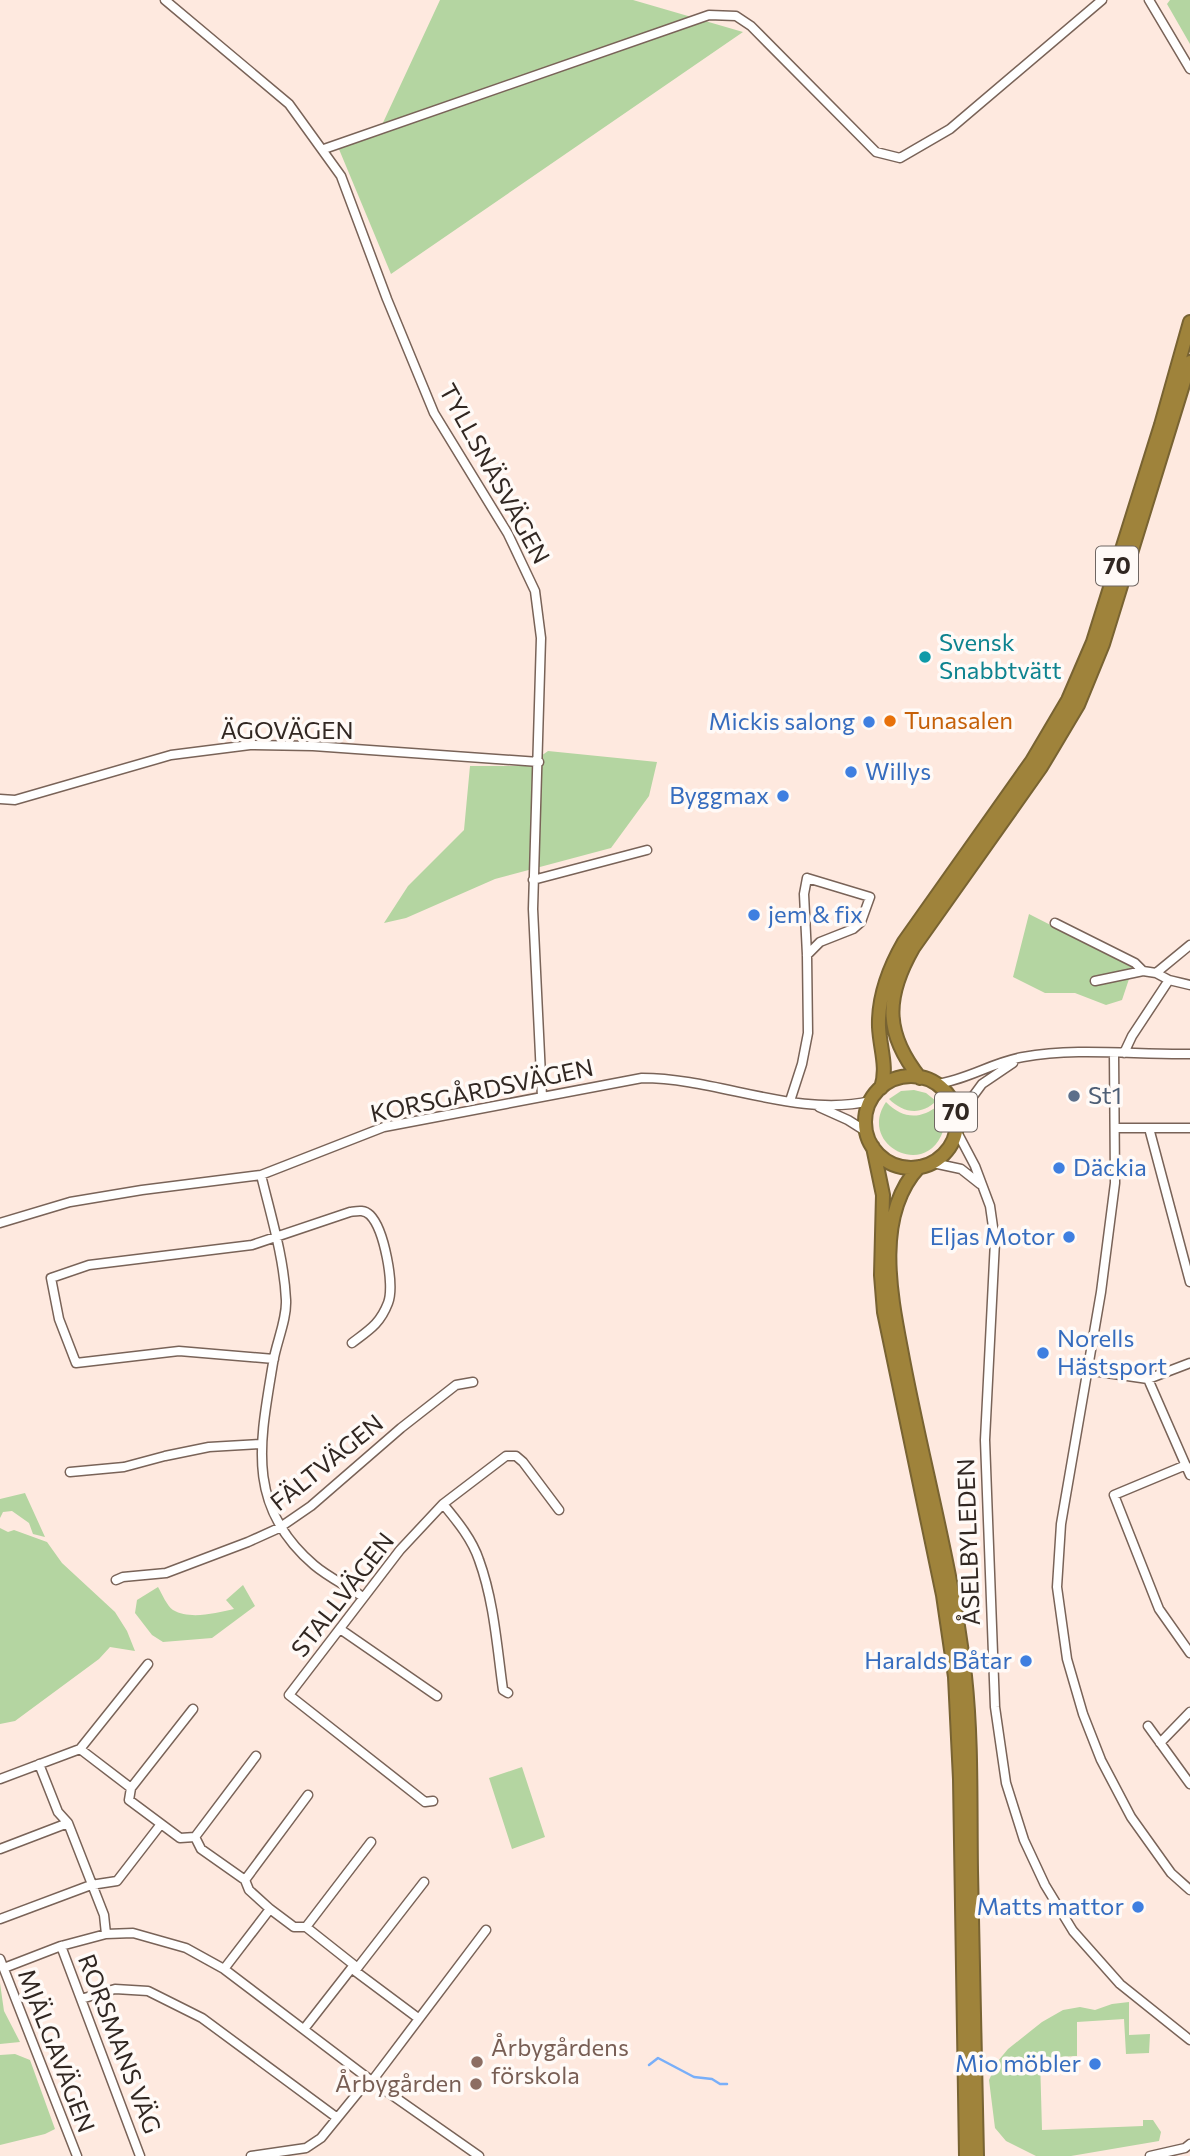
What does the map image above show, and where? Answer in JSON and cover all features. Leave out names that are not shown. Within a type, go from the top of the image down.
[{"type":"highway","name":"70","points":[[881,1088],[885,1070],[880,1010],[889,970],[904,942],[1032,761],[1068,700],[1093,642],[1161,425],[1190,322]]},
{"type":"highway","name":"70","points":[[920,1078],[902,1053],[892,1024],[892,1006],[899,975],[913,948],[1041,767],[1078,705],[1103,644],[1190,362]]},
{"type":"highway","name":"70","points":[[873,1147],[883,1158],[896,1165],[919,1167],[933,1163],[948,1149],[956,1124],[950,1099],[936,1084],[920,1078],[895,1080],[881,1088]]},
{"type":"highway","points":[[881,1088],[871,1101],[866,1116],[867,1132],[873,1147],[883,1195],[881,1265],[884,1311],[943,1595],[955,1677],[960,1779],[966,2156]]},
{"type":"highway","points":[[919,1167],[905,1184],[895,1208],[891,1277],[902,1358],[953,1591],[965,1677],[970,1782],[976,2156]]},
{"type":"street","name":"TYLLSNÄSVÄGEN","points":[[165,0],[289,104],[324,149],[341,177],[434,414],[508,534],[535,591],[541,638],[533,880],[542,1097]]},
{"type":"street","points":[[324,149],[709,15],[736,16],[751,26],[876,152],[900,158],[950,129],[1102,0]]},
{"type":"street","points":[[1149,0],[1190,69]]},
{"type":"street","name":"ÄGOVÄGEN","points":[[0,799],[15,800],[171,755],[250,745],[313,746],[538,762]]},
{"type":"street","points":[[533,880],[647,850]]},
{"type":"street","points":[[790,1101],[806,1048],[808,1016],[804,894],[807,878],[870,897],[861,922],[853,929],[820,942],[807,955]]},
{"type":"street","points":[[1055,923],[1135,963],[1143,971]]},
{"type":"street","points":[[1156,973],[1190,944]]},
{"type":"street","points":[[1096,981],[1143,971],[1190,985]]},
{"type":"street","points":[[1124,1053],[1132,1036],[1169,980]]},
{"type":"street","points":[[1114,1053],[1115,1183],[1101,1292],[1061,1524],[1057,1587],[1067,1659],[1083,1714],[1101,1760],[1131,1817],[1171,1873],[1190,1890]]},
{"type":"street","points":[[936,1084],[951,1082],[993,1064],[1026,1056],[1190,1054]]},
{"type":"street","points":[[956,1124],[982,1084],[996,1072],[1026,1056]]},
{"type":"street","name":"KORSGÅRDSVÄGEN","points":[[0,1223],[70,1202],[261,1175],[384,1127],[616,1082],[653,1078],[707,1084],[813,1105],[844,1106],[871,1101]]},
{"type":"street","name":"KORSGÅRDSVÄGEN","points":[[813,1105],[848,1119],[867,1132]]},
{"type":"street","name":"ÅSELBYLEDEN","points":[[956,1124],[990,1206],[995,1241],[985,1440],[995,1707],[1006,1783],[1024,1840],[1045,1885],[1073,1931],[1120,1984],[1190,2040]]},
{"type":"street","points":[[1116,1128],[1190,1128]]},
{"type":"street","points":[[1149,1128],[1190,1282]]},
{"type":"street","points":[[933,1163],[961,1169],[983,1188]]},
{"type":"street","points":[[261,1175],[277,1238],[286,1303],[260,1444],[264,1485],[279,1528],[314,1565],[363,1597]]},
{"type":"street","points":[[274,1359],[178,1351],[76,1363],[59,1319],[51,1278],[89,1265],[251,1245],[363,1210],[371,1215],[380,1236],[390,1275],[389,1300],[379,1322],[352,1343]]},
{"type":"street","points":[[1086,1370],[1148,1379],[1190,1363]]},
{"type":"street","points":[[1148,1379],[1190,1475]]},
{"type":"street","name":"FÄLTVÄGEN","points":[[116,1580],[166,1573],[279,1528],[311,1506],[401,1428],[456,1385],[473,1382]]},
{"type":"street","points":[[70,1472],[124,1467],[209,1447],[260,1444]]},
{"type":"street","name":"STALLVÄGEN","points":[[433,1801],[425,1801],[289,1696],[400,1550],[443,1504],[506,1456],[516,1456],[523,1462],[559,1510]]},
{"type":"street","points":[[1186,1465],[1114,1495],[1159,1609],[1190,1653]]},
{"type":"street","points":[[443,1504],[462,1528],[479,1558],[487,1586],[503,1690],[508,1693]]},
{"type":"street","points":[[340,1629],[437,1696]]},
{"type":"street","points":[[0,1779],[80,1749],[148,1664]]},
{"type":"street","points":[[193,1709],[131,1788],[130,1800],[161,1824],[180,1838],[195,1837],[256,1756]]},
{"type":"street","points":[[1160,1743],[1190,1713]]},
{"type":"street","points":[[1148,1726],[1190,1784]]},
{"type":"street","points":[[80,1749],[131,1788]]},
{"type":"street","points":[[39,1764],[58,1812],[68,1824],[103,1915],[106,1934]]},
{"type":"street","points":[[245,1880],[308,1795]]},
{"type":"street","points":[[0,1849],[68,1824]]},
{"type":"street","points":[[0,1919],[92,1885],[117,1881],[161,1824]]},
{"type":"street","points":[[195,1837],[201,1849],[245,1880],[248,1890],[270,1909],[294,1927],[306,1927],[418,2018]]},
{"type":"street","points":[[306,1927],[371,1842]]},
{"type":"street","points":[[304,2029],[424,1882]]},
{"type":"street","points":[[224,1969],[270,1909]]},
{"type":"street","points":[[251,2156],[306,2148],[321,2138],[370,2080],[486,1930]]},
{"type":"street","points":[[2,1964],[106,1934],[133,1933],[186,1948],[224,1969],[469,2153],[479,2156]]},
{"type":"street","name":"RORSMANS VÄG","points":[[61,1946],[140,2156]]},
{"type":"street","name":"MJÄLGAVÄGEN","points":[[2,1964],[77,2156]]},
{"type":"street","points":[[81,1999],[115,1989],[148,1991],[202,2018],[336,2117]]},
{"type":"street","points":[[1150,2156],[1188,2148]]},
{"type":"green space","points":[[440,0],[633,0],[743,32],[391,274],[336,142],[381,127]]},
{"type":"green space","points":[[1170,0],[1190,0],[1190,44],[1167,4]]},
{"type":"green space","points":[[548,751],[657,762],[649,796],[611,848],[495,879],[406,918],[384,923],[408,886],[464,830],[470,766],[527,766]]},
{"type":"green space","points":[[1029,914],[1133,967],[1122,1000],[1106,1005],[1075,993],[1045,993],[1013,977]]},
{"type":"green space","points":[[901,1091],[926,1093],[936,1101],[924,1109],[912,1111],[894,1104],[889,1099]]},
{"type":"green space","points":[[886,1102],[899,1112],[912,1116],[925,1113],[939,1105],[944,1128],[932,1148],[920,1154],[907,1155],[886,1142],[880,1131],[880,1117]]},
{"type":"green space","points":[[25,1493],[45,1537],[33,1534],[29,1523],[12,1511],[3,1512],[0,1518],[0,1499]]},
{"type":"green space","points":[[0,1528],[47,1542],[62,1563],[115,1612],[135,1651],[110,1647],[99,1659],[15,1721],[0,1724]]},
{"type":"green space","points":[[243,1585],[255,1606],[212,1638],[163,1642],[152,1635],[135,1613],[137,1600],[158,1587],[169,1606],[180,1613],[203,1615],[234,1609],[226,1600]]},
{"type":"green space","points":[[522,1767],[545,1837],[512,1849],[489,1778]]},
{"type":"green space","points":[[0,1983],[4,2011],[20,2042],[0,2044]]},
{"type":"green space","points":[[1129,2002],[1129,2035],[1150,2034],[1149,2053],[1126,2054],[1124,2019],[1077,2022],[1077,2056],[1040,2058],[1042,2130],[1143,2126],[1143,2120],[1153,2120],[1161,2132],[1159,2141],[1071,2156],[1036,2156],[1006,2141],[995,2128],[989,2080],[998,2061],[1008,2049],[1042,2022],[1063,2010],[1080,2007],[1095,2010]]},
{"type":"green space","points":[[15,2054],[30,2060],[55,2129],[0,2145],[0,2055]]},
{"type":"waterway","points":[[649,2065],[658,2058],[694,2077],[727,2084]]},
{"type":"place","name":"Svensk Snabbtvätt","points":[[925,657]]},
{"type":"place","name":"Tunasalen","points":[[890,721]]},
{"type":"place","name":"Mickis salong","points":[[869,722]]},
{"type":"place","name":"Willys","points":[[851,772]]},
{"type":"place","name":"Byggmax","points":[[783,796]]},
{"type":"place","name":"jem & fix","points":[[754,915]]},
{"type":"place","name":"St1","points":[[1074,1096]]},
{"type":"place","name":"Däckia","points":[[1059,1168]]},
{"type":"place","name":"Eljas Motor","points":[[1069,1237]]},
{"type":"place","name":"Norells Hästsport","points":[[1043,1353]]},
{"type":"place","name":"Haralds Båtar","points":[[1026,1661]]},
{"type":"place","name":"Matts mattor","points":[[1138,1907]]},
{"type":"place","name":"Årbygårdens förskola","points":[[477,2062]]},
{"type":"place","name":"Mio möbler","points":[[1095,2064]]},
{"type":"place","name":"Årbygården","points":[[476,2084]]}]
